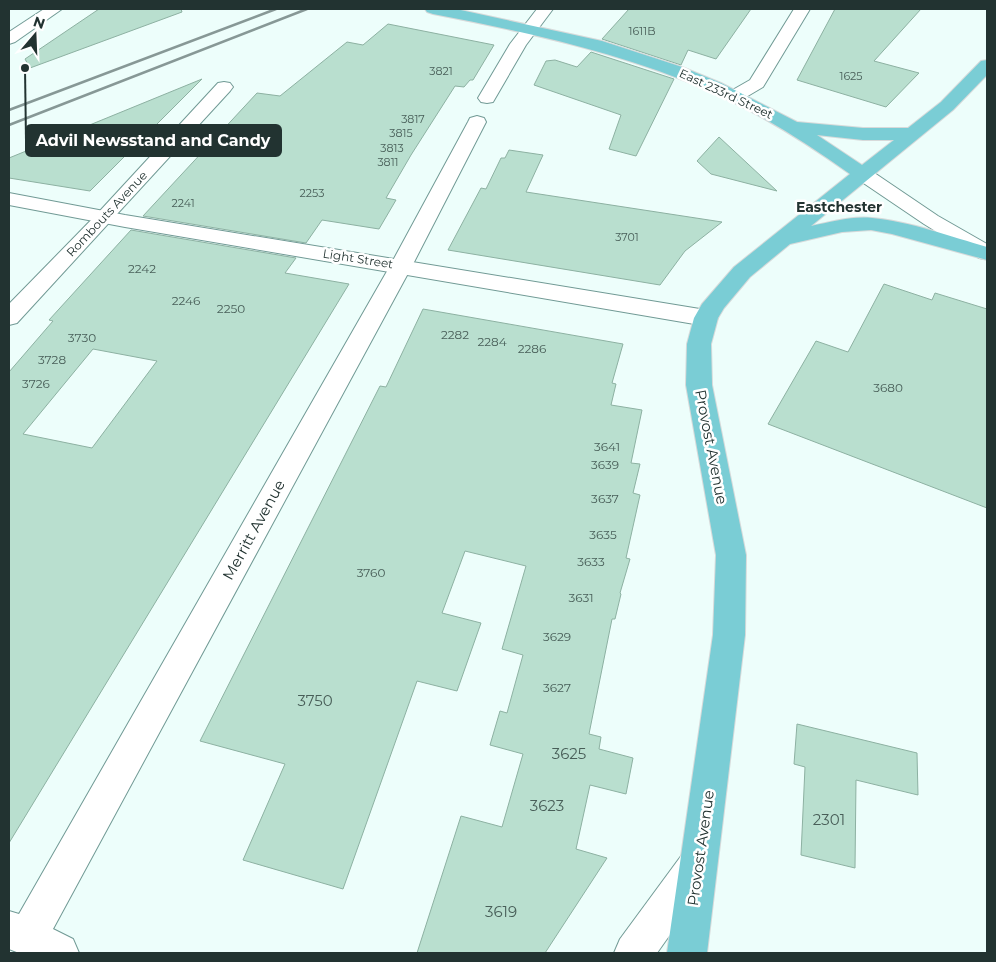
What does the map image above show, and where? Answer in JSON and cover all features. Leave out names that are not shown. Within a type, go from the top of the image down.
[{"type":"main road","name":"East 233rd Street","points":[[433,9],[582,40],[695,78],[735,96],[790,126],[863,174]]},
{"type":"main road","name":"Provost Avenue","points":[[687,953],[729,635],[731,555],[699,386],[699,344],[706,318],[730,283],[780,240],[884,159],[948,106],[987,65]]},
{"type":"main road","points":[[790,126],[850,133],[912,134]]},
{"type":"main road","points":[[780,240],[842,226],[871,224],[894,228],[987,253]]},
{"type":"street","points":[[9,39],[54,9]]},
{"type":"street","points":[[487,98],[530,28],[545,9]]},
{"type":"street","points":[[735,96],[757,82],[802,9]]},
{"type":"street","name":"Rombouts Avenue","points":[[9,318],[224,87]]},
{"type":"street","name":"Merritt Avenue","points":[[32,940],[478,122]]},
{"type":"street","name":"East 233rd Street","points":[[863,174],[951,233],[987,253]]},
{"type":"street","name":"Light Street","points":[[9,199],[105,217],[706,318]]},
{"type":"street","points":[[634,953],[698,864]]},
{"type":"building","points":[[99,9],[181,9],[182,12],[30,68],[25,59]]},
{"type":"building","points":[[629,9],[751,9],[716,59],[688,50],[681,65],[602,39]]},
{"type":"building","points":[[835,9],[921,9],[874,61],[919,73],[886,107],[797,80]]},
{"type":"building","points":[[388,24],[494,45],[473,80],[470,80],[464,87],[455,86],[411,155],[386,198],[396,200],[379,229],[322,220],[306,243],[143,216],[257,93],[280,96],[347,42],[363,45]]},
{"type":"building","points":[[591,52],[674,79],[636,156],[609,149],[621,115],[534,85],[546,61],[555,60],[577,67]]},
{"type":"building","points":[[202,79],[90,191],[9,178],[9,158]]},
{"type":"building","points":[[719,137],[777,191],[711,174],[697,161]]},
{"type":"building","points":[[509,150],[543,155],[526,192],[722,222],[685,251],[660,285],[448,250],[481,188],[486,189],[501,158],[505,158]]},
{"type":"building","points":[[131,230],[296,258],[285,273],[349,284],[9,843],[9,372],[53,321],[49,320]],"holes":[[[93,349],[157,361],[92,448],[23,434]]]},
{"type":"building","points":[[884,284],[932,300],[935,293],[987,309],[987,508],[768,424],[816,341],[848,352]]},
{"type":"building","points":[[423,309],[623,344],[612,383],[616,384],[611,405],[642,410],[631,463],[640,464],[633,493],[640,495],[626,558],[630,559],[615,619],[612,619],[589,734],[601,737],[599,749],[633,758],[626,794],[590,785],[576,849],[607,858],[545,953],[417,953],[461,816],[502,827],[523,754],[490,745],[500,711],[507,713],[523,655],[502,649],[526,566],[465,551],[442,613],[481,623],[457,691],[417,681],[343,889],[243,860],[285,764],[200,741],[380,386],[386,387]]},
{"type":"building","points":[[797,724],[917,753],[918,795],[856,780],[855,868],[801,855],[805,767],[794,764]]},
{"type":"railway","points":[[9,110],[276,9]]},
{"type":"railway","points":[[9,125],[307,9]]},
{"type":"place","name":"Advil Newsstand and Candy","points":[[25,68]]},
{"type":"district","name":"Eastchester","points":[[839,207]]}]
